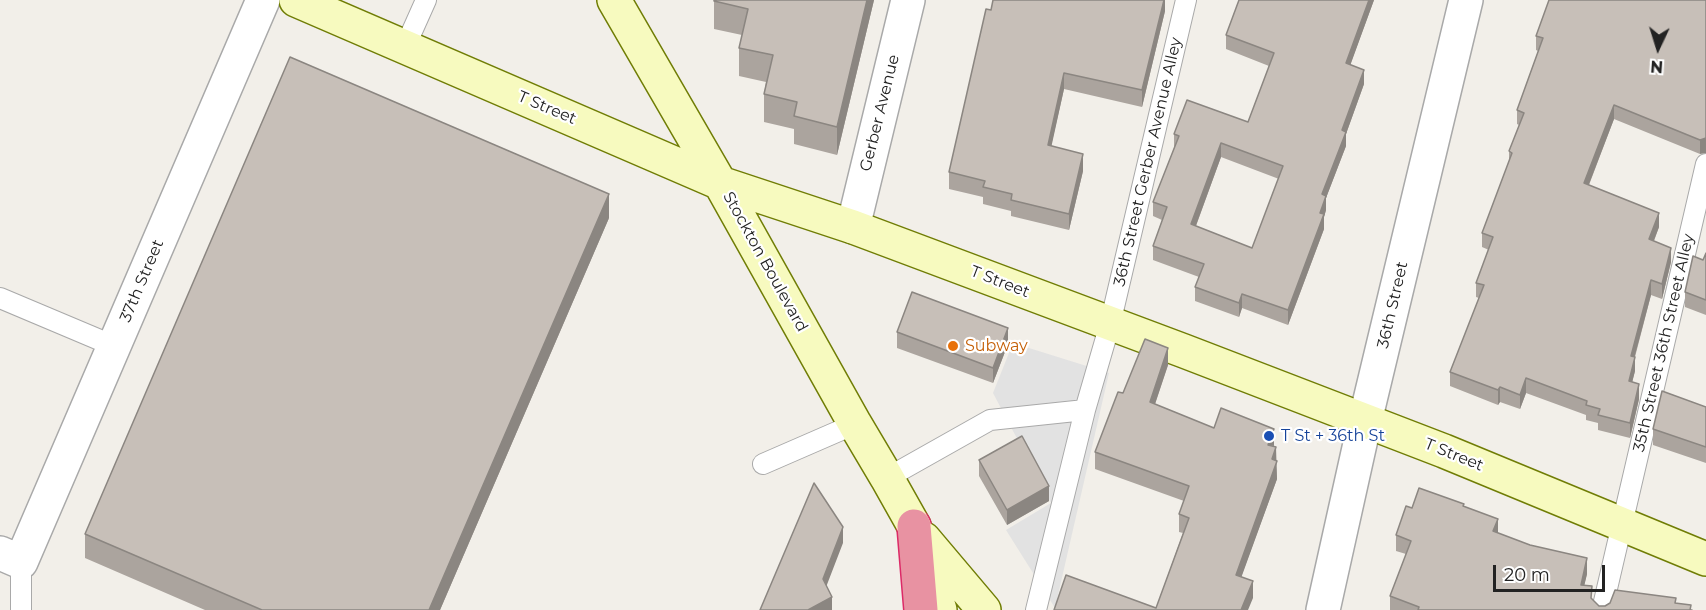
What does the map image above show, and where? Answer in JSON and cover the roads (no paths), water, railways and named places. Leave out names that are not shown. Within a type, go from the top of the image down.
[{"type":"highway","points":[[914,526],[921,610]]},
{"type":"street","name":"37th Street","points":[[11,557],[114,346],[263,0]]},
{"type":"street","name":"T Street","points":[[296,0],[720,183],[853,227],[1365,421],[1706,559]]},
{"type":"street","name":"Stockton Boulevard","points":[[614,0],[914,526],[984,610]]},
{"type":"street","name":"Gerber Avenue","points":[[853,227],[908,0]]},
{"type":"street","name":"36th Street","points":[[1323,610],[1365,421],[1466,0]]},
{"type":"street","name":"Stockton Boulevard","points":[[914,526],[940,610]]},
{"type":"lane","points":[[405,47],[426,0]]},
{"type":"lane","name":"36th Street Gerber Avenue Alley","points":[[1036,610],[1085,410],[1110,324],[1186,0]]},
{"type":"lane","name":"35th Street 36th Street Alley","points":[[1602,610],[1706,164]]},
{"type":"lane","points":[[0,298],[114,346]]},
{"type":"lane","points":[[887,477],[990,420],[1085,410]]},
{"type":"lane","points":[[763,464],[855,424]]},
{"type":"lane","points":[[11,557],[21,610]]},
{"type":"place","name":"Subway","points":[[953,346]]},
{"type":"place","name":"T St + 36th St","points":[[1269,436]]}]
